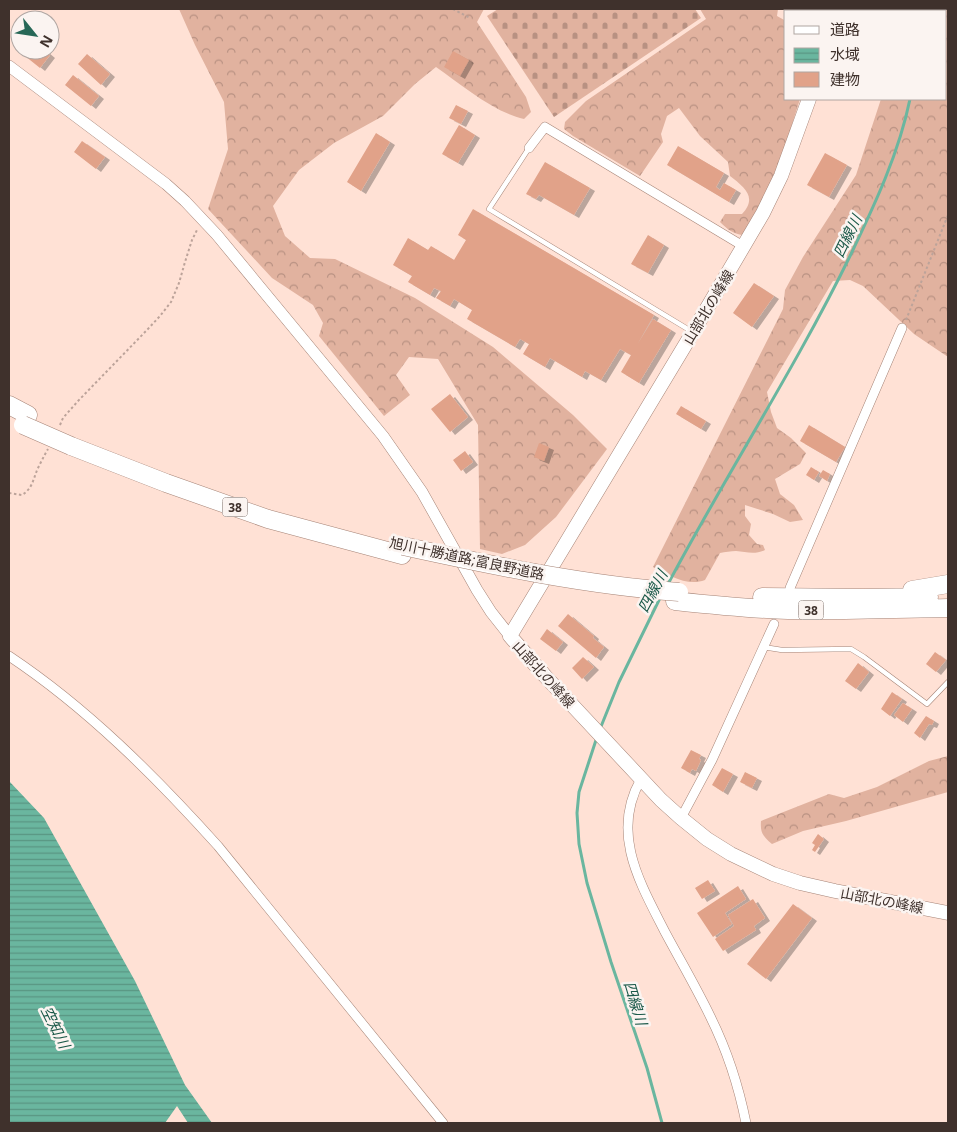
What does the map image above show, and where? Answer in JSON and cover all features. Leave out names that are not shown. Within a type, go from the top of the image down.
[{"type":"highway","name":"旭川十勝道路;富良野道路","points":[[9,405],[20,419],[166,483],[268,519],[508,578],[580,589],[677,597],[720,606],[787,610],[948,596]]},
{"type":"highway","name":"38","points":[[862,604],[948,584]]},
{"type":"highway","name":"旭川十勝道路;富良野道路","points":[[862,604],[948,608]]},
{"type":"highway","points":[[862,604],[948,616]]},
{"type":"main road","name":"山部北の峰線","points":[[809,100],[781,176],[763,213],[510,636],[641,779],[681,818],[707,839],[731,854],[773,874],[800,883],[948,913]]},
{"type":"street","points":[[9,66],[166,184],[203,219],[230,249],[383,436],[422,492],[477,590],[510,636]]},
{"type":"street","points":[[529,148],[545,127],[743,246]]},
{"type":"street","points":[[790,588],[902,328]]},
{"type":"street","points":[[681,818],[712,760],[774,624]]},
{"type":"street","points":[[9,656],[100,727],[189,813],[218,846],[443,1123]]},
{"type":"street","points":[[641,779],[634,792],[628,816],[628,840],[635,868],[647,897],[711,1018],[737,1085],[746,1123]]},
{"type":"lane","points":[[529,148],[489,209],[693,332]]},
{"type":"lane","points":[[763,647],[782,650],[851,649],[864,656],[927,704],[948,682]]},
{"type":"path","points":[[453,9],[470,18]]},
{"type":"path","points":[[902,328],[948,215]]},
{"type":"path","points":[[60,426],[63,418],[78,401],[146,332],[171,302],[192,240],[203,219]]},
{"type":"path","points":[[9,494],[22,495],[28,491],[49,447]]},
{"type":"green space","points":[[179,9],[484,9],[477,22],[526,97],[531,112],[524,119],[489,104],[436,67],[415,84],[383,116],[334,143],[299,170],[273,206],[285,236],[310,258],[335,259],[415,298],[493,347],[573,415],[607,449],[556,517],[525,545],[502,554],[480,549],[478,425],[438,359],[409,357],[396,375],[410,395],[384,416],[319,336],[323,323],[313,305],[272,278],[208,209],[228,149],[224,102]]},
{"type":"green space","points":[[498,9],[695,9],[701,18],[554,117],[487,16]]},
{"type":"green space","points":[[700,9],[778,9],[777,16],[784,20],[784,100],[800,100],[778,169],[743,235],[730,231],[720,222],[725,214],[742,214],[749,202],[747,193],[730,176],[728,162],[700,136],[679,108],[667,116],[661,134],[663,142],[640,176],[564,129],[565,122],[586,101],[706,19]]},
{"type":"green space","points":[[948,9],[948,357],[914,334],[863,286],[850,280],[833,281],[767,392],[777,428],[791,438],[806,453],[800,464],[775,479],[780,494],[794,505],[803,520],[790,522],[745,505],[745,516],[751,524],[749,535],[757,544],[763,545],[765,550],[754,553],[736,551],[720,553],[705,580],[692,582],[678,579],[653,567],[783,309],[785,290],[803,257],[856,175],[881,100],[947,100],[947,10],[851,10]]},
{"type":"green space","points":[[948,756],[948,792],[846,821],[803,831],[772,844],[764,836],[761,829],[761,821],[829,794],[844,798],[877,787],[929,761]]},
{"type":"water","name":"空知川","points":[[9,781],[44,818],[135,981],[185,1085],[212,1123],[188,1123],[177,1106],[165,1123],[9,1123]]},
{"type":"building","points":[[453,51],[469,60],[460,76],[444,67]]},
{"type":"building","points":[[87,54],[110,74],[101,85],[78,64]]},
{"type":"building","points":[[30,60],[46,60],[40,68]]},
{"type":"building","points":[[73,75],[99,96],[91,106],[65,85]]},
{"type":"building","points":[[456,105],[468,111],[461,124],[449,118]]},
{"type":"building","points":[[459,125],[475,135],[458,163],[442,154]]},
{"type":"building","points":[[376,133],[390,142],[361,191],[347,182]]},
{"type":"building","points":[[82,141],[105,157],[96,169],[74,152]]},
{"type":"building","points":[[678,146],[724,173],[716,187],[720,190],[724,183],[736,190],[729,202],[667,165]]},
{"type":"building","points":[[825,153],[847,165],[829,197],[807,185]]},
{"type":"building","points":[[545,162],[590,188],[574,215],[539,195],[536,199],[526,194]]},
{"type":"building","points":[[473,209],[654,315],[637,345],[653,319],[671,330],[639,383],[621,372],[631,355],[620,349],[601,380],[585,371],[582,377],[550,358],[545,367],[523,354],[529,344],[520,339],[515,347],[467,319],[472,310],[454,299],[450,306],[436,298],[441,291],[434,288],[430,295],[408,282],[412,276],[393,265],[408,238],[428,250],[431,246],[454,260],[466,240],[458,235]]},
{"type":"building","points":[[648,235],[664,245],[648,273],[631,264]]},
{"type":"building","points":[[754,283],[774,296],[752,327],[733,313]]},
{"type":"building","points":[[450,394],[468,417],[450,432],[431,409]]},
{"type":"building","points":[[681,406],[706,421],[701,429],[676,414]]},
{"type":"building","points":[[809,425],[845,447],[836,462],[800,441]]},
{"type":"building","points":[[539,443],[549,447],[544,461],[534,457]]},
{"type":"building","points":[[465,451],[473,462],[461,471],[453,460]]},
{"type":"building","points":[[811,467],[819,472],[814,480],[806,475]]},
{"type":"building","points":[[823,470],[830,474],[827,481],[819,476]]},
{"type":"building","points":[[568,614],[604,647],[596,658],[558,626]]},
{"type":"building","points":[[547,629],[563,642],[556,651],[540,639]]},
{"type":"building","points":[[935,652],[946,660],[936,672],[926,664]]},
{"type":"building","points":[[583,657],[594,667],[582,679],[572,668]]},
{"type":"building","points":[[858,663],[869,672],[856,689],[845,681]]},
{"type":"building","points":[[892,692],[902,699],[890,716],[881,709]]},
{"type":"building","points":[[903,703],[912,709],[903,722],[894,715]]},
{"type":"building","points":[[926,716],[934,721],[932,725],[929,724],[920,738],[914,733]]},
{"type":"building","points":[[691,750],[701,755],[699,759],[701,760],[696,771],[692,769],[690,773],[681,768]]},
{"type":"building","points":[[722,768],[733,774],[723,792],[712,785]]},
{"type":"building","points":[[745,772],[757,778],[752,788],[740,782]]},
{"type":"building","points":[[818,834],[824,839],[815,852],[812,850],[815,845],[812,843]]},
{"type":"building","points":[[708,880],[715,891],[702,899],[695,888]]},
{"type":"building","points":[[738,886],[746,899],[725,913],[732,924],[713,937],[697,913]]},
{"type":"building","points":[[753,899],[765,918],[754,926],[756,930],[723,951],[715,939],[734,926],[728,915]]},
{"type":"building","points":[[793,904],[812,918],[766,979],[747,964]]},
{"type":"waterway","name":"四線川","points":[[668,584],[808,338],[851,254],[893,159],[910,100]]},
{"type":"waterway","name":"四線川","points":[[600,729],[619,682],[661,596]]},
{"type":"waterway","name":"四線川","points":[[597,737],[579,792],[577,813],[579,844],[587,883],[611,962],[647,1068],[662,1123]]}]
